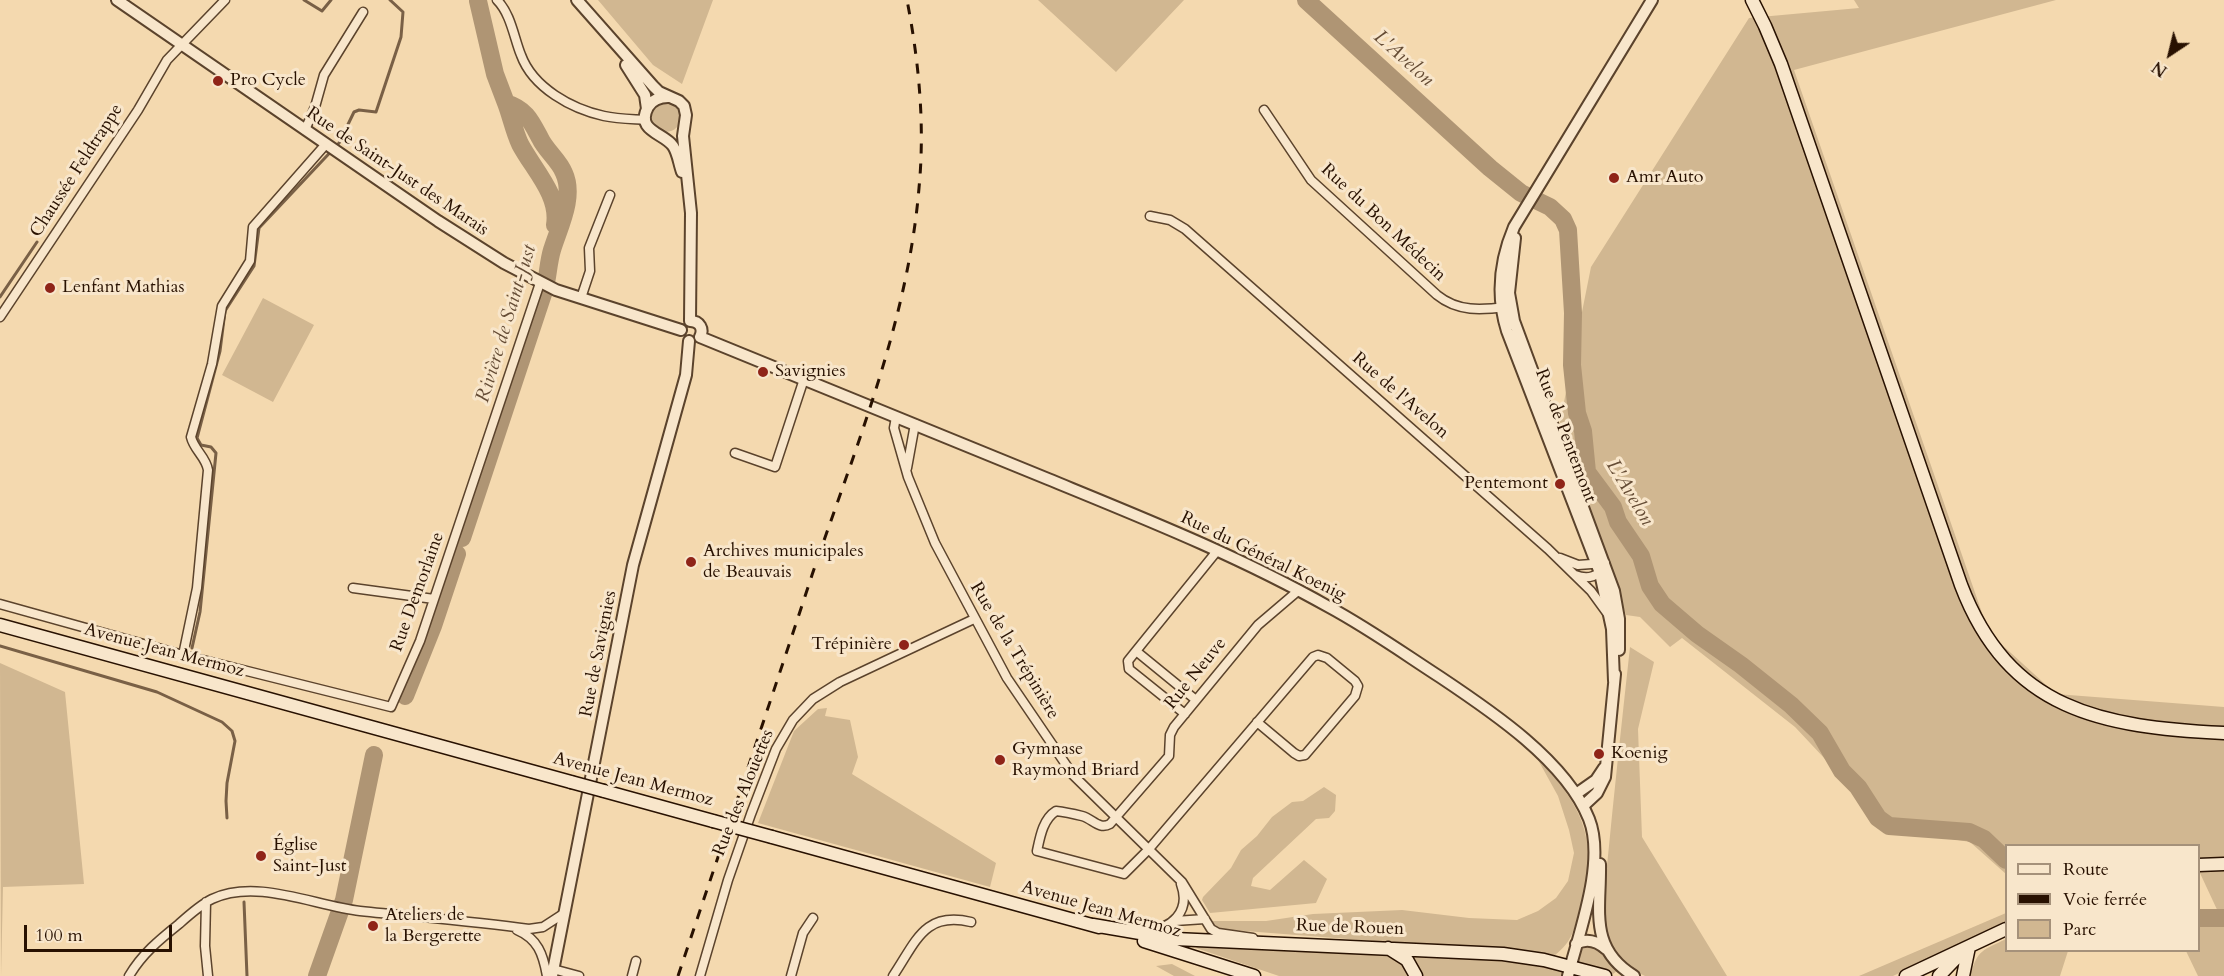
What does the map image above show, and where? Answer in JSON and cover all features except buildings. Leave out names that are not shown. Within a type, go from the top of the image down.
[{"type":"main road","points":[[1752,0],[1781,64],[1961,585],[1984,633],[2007,663],[2026,682],[2046,696],[2070,708],[2119,721],[2224,733]]},
{"type":"main road","name":"Avenue Jean Mermoz","points":[[0,625],[1093,925],[1254,976]]},
{"type":"main road","points":[[2200,865],[2224,864]]},
{"type":"main road","name":"Rue de Rouen","points":[[1093,925],[1175,939],[1503,954],[1570,971],[1605,976]]},
{"type":"main road","points":[[1906,976],[1946,960],[2005,930]]},
{"type":"main road","points":[[1386,947],[1407,960],[1416,976]]},
{"type":"main road","points":[[1961,976],[1969,947]]},
{"type":"main road","points":[[1939,976],[1946,960]]},
{"type":"main road","points":[[1946,960],[1961,976]]},
{"type":"street","name":"Rue de Saint-Just des Marais","points":[[117,0],[460,236],[544,285],[681,330]]},
{"type":"street","name":"Chaussée Feldtrappe","points":[[0,317],[142,103],[167,60],[225,0]]},
{"type":"street","points":[[497,0],[507,15],[524,64],[546,89],[566,102],[595,114],[613,118],[647,114]]},
{"type":"street","points":[[577,0],[652,86],[684,106],[686,115],[683,139],[689,193],[690,321]]},
{"type":"street","name":"Rue de Pentemont","points":[[1583,806],[1594,797],[1605,777],[1614,681],[1620,644],[1620,619],[1616,598],[1600,566],[1506,307],[1514,245],[1528,207],[1652,0]]},
{"type":"street","points":[[305,130],[315,107],[324,75],[363,12]]},
{"type":"street","points":[[608,38],[645,94],[651,130],[673,146],[689,193]]},
{"type":"street","points":[[647,114],[651,103],[659,98],[671,97]]},
{"type":"street","name":"Rue du Bon Médecin","points":[[1264,110],[1311,180],[1437,295],[1448,303],[1462,308],[1506,307]]},
{"type":"street","points":[[660,136],[674,136],[685,124]]},
{"type":"street","points":[[0,604],[183,655],[198,582],[208,470],[207,463],[194,446],[191,437],[213,357],[221,311],[226,297],[249,261],[251,235],[255,223],[300,176],[326,144]]},
{"type":"street","points":[[580,298],[590,270],[589,248],[610,195]]},
{"type":"street","name":"Rue de l'Avelon","points":[[1150,216],[1170,220],[1185,229],[1548,549],[1598,599],[1611,621]]},
{"type":"street","name":"Rue Demorlaine","points":[[183,655],[391,707],[416,651],[519,346],[544,285]]},
{"type":"street","points":[[695,339],[702,331],[696,322],[690,321],[684,324],[681,330],[683,337],[695,339],[804,379],[896,417]]},
{"type":"street","name":"Rue de Savignies","points":[[551,974],[633,565],[695,339]]},
{"type":"street","points":[[735,453],[775,467],[804,379]]},
{"type":"street","name":"Rue du Général Koenig","points":[[896,417],[1167,528],[1299,591],[1352,620],[1491,712],[1533,747],[1576,794]]},
{"type":"street","name":"Rue de la Trépinière","points":[[896,417],[895,433],[907,471],[939,552],[1007,678],[1066,767],[1186,887],[1211,929],[1218,933],[1271,943]]},
{"type":"street","points":[[907,471],[915,424]]},
{"type":"street","points":[[1548,549],[1563,560],[1574,564],[1600,566]]},
{"type":"street","points":[[1185,714],[1129,669],[1128,661],[1217,551]]},
{"type":"street","points":[[1575,575],[1587,578],[1600,566]]},
{"type":"street","name":"Rue de Pentemont","points":[[1600,566],[1611,621],[1614,681]]},
{"type":"street","points":[[353,588],[434,599]]},
{"type":"street","name":"Rue Neuve","points":[[1116,818],[1169,756],[1172,731],[1196,700],[1258,625],[1299,591]]},
{"type":"street","name":"Rue des Alouettes","points":[[701,976],[725,889],[750,814],[776,749],[793,720],[813,699],[840,682],[974,620]]},
{"type":"street","points":[[1136,651],[1196,700]]},
{"type":"street","points":[[1116,818],[1105,827],[1094,824],[1084,817],[1054,811],[1043,827],[1037,851],[1122,874],[1149,849],[1257,722],[1315,656],[1327,658],[1358,686],[1355,696],[1305,755],[1299,756],[1294,753],[1257,722]]},
{"type":"street","points":[[1606,762],[1598,778],[1576,794],[1593,831],[1599,856],[1599,927],[1606,949],[1619,966],[1634,976]]},
{"type":"street","points":[[1570,971],[1594,865],[1593,831]]},
{"type":"street","points":[[1175,921],[1184,902],[1183,890],[1176,876]]},
{"type":"street","points":[[129,976],[150,947],[206,902],[226,894],[251,892],[284,895],[349,909],[536,929],[549,924],[563,914]]},
{"type":"street","points":[[206,902],[205,954],[208,976]]},
{"type":"street","points":[[791,976],[802,937],[813,918]]},
{"type":"street","points":[[893,976],[922,933],[932,924],[951,918],[971,922]]},
{"type":"street","points":[[1113,929],[1152,930],[1175,921],[1205,919]]},
{"type":"street","points":[[502,925],[519,930],[536,943],[551,974],[579,976]]},
{"type":"street","points":[[1576,944],[1591,941],[1606,949]]},
{"type":"street","points":[[632,976],[636,961]]},
{"type":"green space","points":[[598,0],[713,0],[682,84],[653,65]]},
{"type":"green space","points":[[1038,0],[1184,0],[1116,72]]},
{"type":"green space","points":[[1854,0],[2056,0],[1794,70],[1989,633],[2056,694],[2224,707],[2224,976],[2198,976],[2186,952],[2200,952],[2200,924],[2220,916],[2200,873],[2200,844],[2005,844],[2005,873],[1970,842],[1879,827],[1856,792],[1795,727],[1682,638],[1670,647],[1640,617],[1626,615],[1560,422],[1591,267],[1749,18],[1859,8]]},
{"type":"green space","points":[[666,102],[676,107],[681,117],[676,127],[666,132],[656,127],[651,117],[656,107]]},
{"type":"green space","points":[[263,298],[314,325],[273,402],[222,375]]},
{"type":"green space","points":[[1630,647],[1654,662],[1638,729],[1642,837],[1727,976],[1645,976],[1620,958],[1609,943],[1606,934],[1603,915],[1604,895]]},
{"type":"green space","points":[[0,663],[65,692],[84,884],[3,887],[1,976]]},
{"type":"green space","points":[[827,708],[825,716],[850,720],[858,757],[852,774],[996,863],[990,887],[758,823],[794,731],[818,709]]},
{"type":"green space","points":[[1537,758],[1566,792],[1576,809],[1587,844],[1586,884],[1576,922],[1569,940],[1555,955],[1219,929],[1214,925],[1212,921],[1266,921],[1313,914],[1402,910],[1469,918],[1517,920],[1538,911],[1556,898],[1568,881],[1574,853],[1558,796]]},
{"type":"green space","points":[[1324,787],[1336,795],[1335,811],[1329,818],[1316,819],[1253,878],[1251,886],[1270,890],[1304,860],[1327,879],[1316,903],[1210,913],[1202,900],[1203,897],[1231,868],[1241,850],[1257,836],[1272,817],[1292,802],[1303,801]]},
{"type":"green space","points":[[2005,913],[2005,922],[1893,976],[1859,976]]},
{"type":"green space","points":[[2005,939],[2005,952],[2068,952],[2060,976],[1970,976],[1979,956],[1991,946]]},
{"type":"green space","points":[[1587,944],[1602,952],[1617,971],[1613,974],[1575,961],[1579,952]]},
{"type":"green space","points":[[1199,945],[1386,954],[1403,963],[1410,976],[1279,976],[1196,948]]},
{"type":"green space","points":[[1407,954],[1512,961],[1564,970],[1563,976],[1420,976]]},
{"type":"green space","points":[[1172,964],[1195,976],[1174,976],[1156,966]]},
{"type":"waterway","points":[[304,0],[322,11],[331,0]]},
{"type":"waterway","points":[[192,648],[200,612],[216,453],[211,447],[201,445],[197,438],[220,351],[225,311],[254,266],[259,228],[339,143],[354,112],[359,110],[376,112],[401,37],[403,12],[390,0]]},
{"type":"waterway","name":"L'Avelon","points":[[1306,0],[1490,168],[1521,193],[1550,207],[1563,219],[1568,230],[1573,313],[1572,365],[1587,472],[1613,507],[1618,522],[1641,556],[1650,586],[1662,604],[1697,634],[1791,705],[1820,733],[1842,771],[1858,787],[1878,818],[1889,826],[1969,832],[1984,839],[2005,859]]},
{"type":"waterway","name":"Rivière de Saint-Just","points":[[462,538],[544,291],[568,192],[562,168],[543,143],[531,121],[523,112],[506,103],[495,74],[478,1]]},
{"type":"waterway","points":[[506,103],[520,144],[550,193],[555,225]]},
{"type":"waterway","points":[[0,297],[37,242]]},
{"type":"waterway","name":"Rivière de Saint-Just","points":[[405,696],[433,626],[457,554]]},
{"type":"waterway","points":[[0,646],[157,692],[222,722],[232,731],[235,741],[227,783],[227,818]]},
{"type":"waterway","name":"Rivière de Saint-Just","points":[[317,976],[344,900],[374,755]]},
{"type":"waterway","points":[[244,902],[247,976]]},
{"type":"waterway","name":"L'Avelon","points":[[2200,918],[2224,918]]},
{"type":"railway","points":[[678,976],[878,384],[904,287],[913,238],[921,164],[918,70],[907,0]]},
{"type":"place","name":"Pro Cycle","points":[[218,81]]},
{"type":"place","name":"Amr Auto","points":[[1614,178]]},
{"type":"place","name":"Lenfant Mathias","points":[[50,288]]},
{"type":"place","name":"Savignies","points":[[763,372]]},
{"type":"place","name":"Pentemont","points":[[1560,484]]},
{"type":"place","name":"Archives municipales de Beauvais","points":[[691,562]]},
{"type":"place","name":"Trépinière","points":[[904,645]]},
{"type":"place","name":"Koenig","points":[[1599,754]]},
{"type":"place","name":"Gymnase Raymond Briard","points":[[1000,760]]},
{"type":"place","name":"Église Saint-Just","points":[[261,856]]},
{"type":"place","name":"Ateliers de la Bergerette","points":[[373,926]]}]
